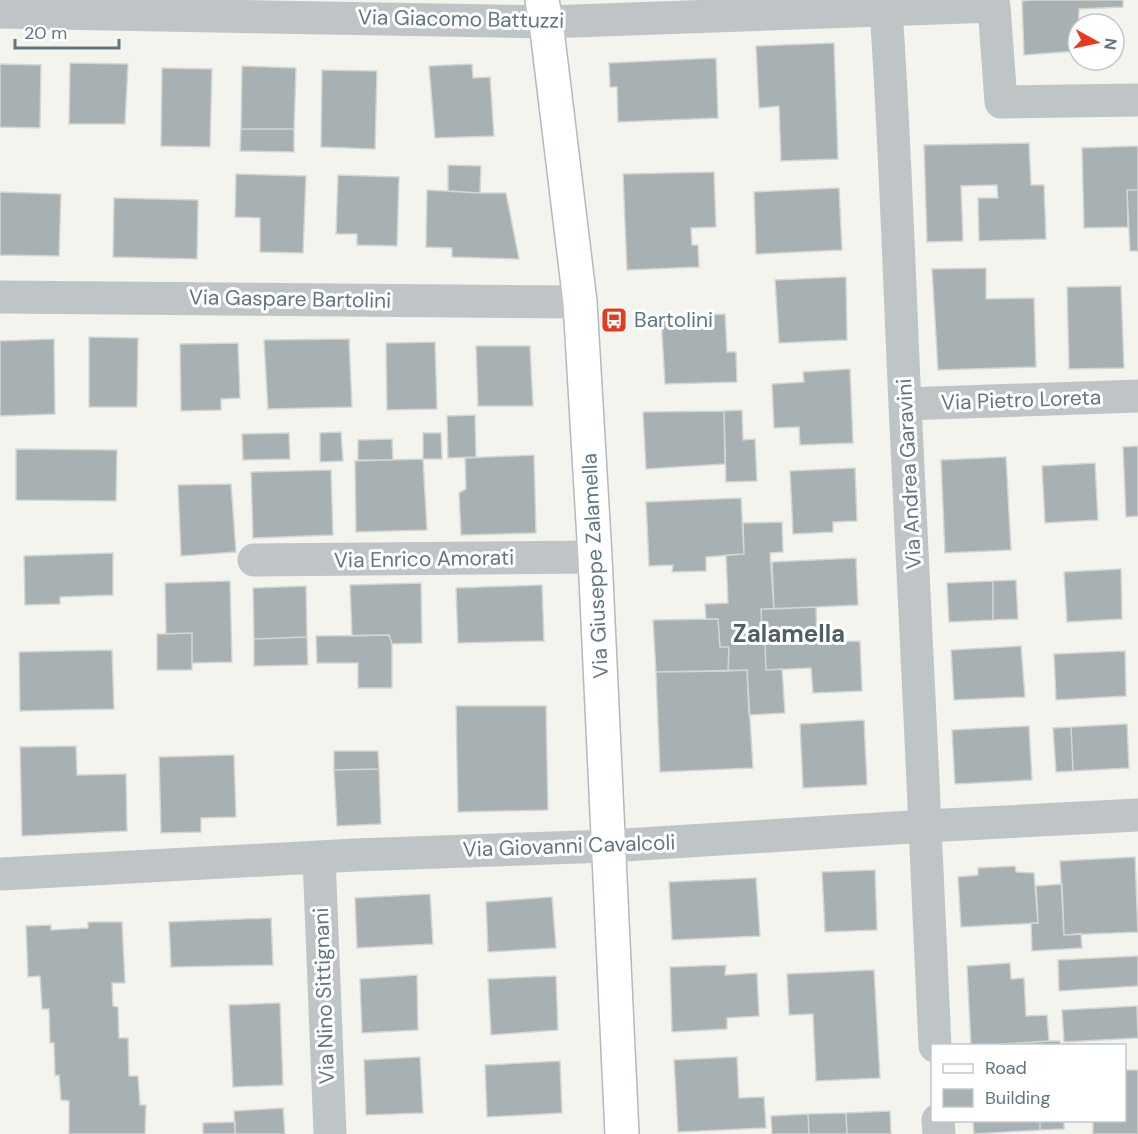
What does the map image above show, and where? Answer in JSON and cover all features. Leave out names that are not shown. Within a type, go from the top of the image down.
[{"type":"street","points":[[886,9],[994,3],[1001,102],[1138,100]]},
{"type":"street","name":"Via Giacomo Battuzzi","points":[[0,12],[886,9]]},
{"type":"street","name":"Via Andrea Garavini","points":[[886,9],[935,1044]]},
{"type":"street","name":"Via Giuseppe Zalamella","points":[[544,11],[580,302],[595,557],[622,1134]]},
{"type":"street","name":"Via Gaspare Bartolini","points":[[0,297],[580,302]]},
{"type":"street","name":"Via Pietro Loreta","points":[[905,404],[1138,396]]},
{"type":"street","name":"Via Enrico Amorati","points":[[254,560],[595,557]]},
{"type":"street","name":"Via Giovanni Cavalcoli","points":[[0,874],[367,854],[609,846],[926,826],[1138,816]]},
{"type":"street","name":"Via Nino Sittignani","points":[[319,857],[330,1134]]},
{"type":"building","points":[[1123,0],[1123,7],[1079,9],[1079,12],[1066,12],[1066,52],[1024,55],[1022,1]]},
{"type":"building","points":[[834,43],[838,159],[781,161],[779,106],[759,108],[756,46]]},
{"type":"building","points":[[716,58],[718,118],[618,122],[617,87],[610,87],[609,63]]},
{"type":"building","points":[[70,63],[128,64],[125,124],[69,124]]},
{"type":"building","points":[[0,64],[41,65],[40,128],[0,127]]},
{"type":"building","points":[[472,64],[473,78],[490,77],[494,136],[435,138],[429,66]]},
{"type":"building","points":[[242,66],[296,68],[294,129],[241,129]]},
{"type":"building","points":[[162,68],[212,69],[210,147],[161,146]]},
{"type":"building","points":[[322,70],[377,71],[375,149],[321,147]]},
{"type":"building","points":[[241,129],[294,129],[294,152],[240,151]]},
{"type":"building","points":[[1029,143],[1031,185],[1044,185],[1046,239],[979,241],[978,198],[998,198],[997,185],[961,186],[963,241],[927,242],[924,145]]},
{"type":"building","points":[[1138,146],[1138,190],[1127,190],[1128,227],[1084,228],[1082,148]]},
{"type":"building","points":[[448,165],[481,166],[480,193],[448,191]]},
{"type":"building","points":[[714,172],[716,227],[691,228],[692,245],[698,245],[699,267],[627,270],[623,174]]},
{"type":"building","points":[[236,174],[306,176],[303,253],[260,252],[260,218],[235,217]]},
{"type":"building","points":[[338,175],[399,177],[397,246],[357,245],[357,234],[336,234]]},
{"type":"building","points":[[839,188],[842,250],[756,254],[754,192]]},
{"type":"building","points":[[427,190],[506,193],[519,259],[452,257],[452,248],[426,247]]},
{"type":"building","points":[[1127,190],[1138,190],[1138,251],[1130,251]]},
{"type":"building","points":[[0,192],[61,194],[59,256],[0,255]]},
{"type":"building","points":[[114,198],[198,200],[197,259],[113,257]]},
{"type":"building","points":[[986,268],[986,299],[1034,298],[1036,367],[938,370],[932,269]]},
{"type":"building","points":[[846,277],[847,340],[779,343],[775,280]]},
{"type":"building","points":[[1121,286],[1124,368],[1069,369],[1067,287]]},
{"type":"building","points":[[725,314],[727,352],[736,352],[737,382],[665,384],[661,317]]},
{"type":"building","points":[[89,337],[138,338],[137,407],[89,407]]},
{"type":"building","points":[[54,339],[55,414],[0,416],[0,341]]},
{"type":"building","points":[[349,339],[352,407],[268,409],[264,340]]},
{"type":"building","points":[[435,342],[437,409],[387,410],[386,343]]},
{"type":"building","points":[[238,343],[240,398],[221,399],[221,410],[181,411],[180,344]]},
{"type":"building","points":[[476,346],[530,346],[533,406],[478,406]]},
{"type":"building","points":[[850,369],[853,443],[800,445],[799,427],[774,428],[772,384],[804,382],[803,372]]},
{"type":"building","points":[[742,410],[743,440],[755,439],[757,481],[726,482],[724,411]]},
{"type":"building","points":[[724,411],[725,464],[646,469],[643,412]]},
{"type":"building","points":[[475,415],[476,457],[448,458],[447,416]]},
{"type":"building","points":[[341,432],[343,461],[320,462],[320,433]]},
{"type":"building","points":[[289,433],[290,459],[243,460],[242,434]]},
{"type":"building","points":[[423,433],[441,433],[442,459],[423,459]]},
{"type":"building","points":[[392,439],[393,460],[358,460],[358,440]]},
{"type":"building","points":[[1138,446],[1138,516],[1126,517],[1123,447]]},
{"type":"building","points":[[16,449],[117,450],[116,501],[16,500]]},
{"type":"building","points":[[534,455],[536,533],[461,535],[459,493],[466,489],[465,458]]},
{"type":"building","points":[[1006,457],[1011,550],[945,553],[941,460]]},
{"type":"building","points":[[423,459],[427,530],[356,532],[355,461]]},
{"type":"building","points":[[1095,463],[1098,520],[1045,523],[1042,466]]},
{"type":"building","points":[[855,468],[857,521],[833,522],[833,532],[793,534],[790,471]]},
{"type":"building","points":[[331,470],[333,535],[253,538],[251,472]]},
{"type":"building","points":[[231,484],[236,552],[181,556],[178,485]]},
{"type":"building","points":[[741,498],[744,554],[706,557],[706,571],[672,572],[673,565],[649,566],[646,502]]},
{"type":"building","points":[[782,522],[783,552],[770,553],[774,609],[761,609],[762,631],[775,630],[776,644],[765,644],[766,670],[782,669],[785,713],[749,715],[747,670],[728,671],[729,647],[720,647],[718,619],[706,619],[705,604],[728,603],[726,555],[744,554],[743,523]]},
{"type":"building","points":[[113,553],[113,595],[60,597],[60,604],[25,605],[24,556]]},
{"type":"building","points":[[856,558],[858,605],[774,609],[772,562]]},
{"type":"building","points":[[1121,569],[1122,619],[1067,622],[1064,572]]},
{"type":"building","points":[[1016,580],[1018,619],[993,620],[993,581]]},
{"type":"building","points":[[230,581],[232,662],[192,663],[192,633],[166,634],[165,583]]},
{"type":"building","points":[[993,581],[993,620],[949,622],[947,583]]},
{"type":"building","points":[[421,583],[422,643],[392,644],[389,635],[352,636],[350,585]]},
{"type":"building","points":[[542,585],[544,641],[458,643],[456,588]]},
{"type":"building","points":[[306,586],[307,637],[254,639],[253,588]]},
{"type":"building","points":[[816,607],[817,643],[776,644],[775,630],[762,631],[761,609]]},
{"type":"building","points":[[718,619],[720,647],[729,647],[728,671],[656,672],[653,620]]},
{"type":"building","points":[[192,633],[192,670],[157,670],[157,634]]},
{"type":"building","points":[[389,635],[392,644],[392,688],[358,688],[358,663],[317,663],[316,636]]},
{"type":"building","points":[[307,637],[308,665],[254,666],[254,639]]},
{"type":"building","points":[[860,641],[862,691],[813,693],[811,668],[766,670],[765,644]]},
{"type":"building","points":[[1021,646],[1025,697],[954,700],[951,650]]},
{"type":"building","points":[[112,650],[114,709],[20,711],[19,652]]},
{"type":"building","points":[[1125,651],[1126,696],[1056,700],[1054,654]]},
{"type":"building","points":[[747,670],[753,768],[660,772],[656,672]]},
{"type":"building","points":[[456,706],[546,706],[548,810],[458,812]]},
{"type":"building","points":[[864,720],[867,785],[803,788],[800,724]]},
{"type":"building","points":[[1127,724],[1129,768],[1073,771],[1071,727]]},
{"type":"building","points":[[1029,726],[1032,780],[955,784],[952,730]]},
{"type":"building","points":[[1071,727],[1073,771],[1056,772],[1053,728]]},
{"type":"building","points":[[76,746],[77,775],[126,774],[127,831],[22,836],[20,747]]},
{"type":"building","points":[[334,751],[378,751],[379,769],[334,770]]},
{"type":"building","points":[[234,755],[236,817],[201,818],[201,832],[161,833],[159,757]]},
{"type":"building","points":[[379,769],[381,824],[337,826],[334,770]]},
{"type":"building","points":[[1135,857],[1138,932],[1064,935],[1060,861]]},
{"type":"building","points":[[1015,866],[1016,872],[1034,873],[1038,923],[961,927],[958,877],[978,875],[978,868]]},
{"type":"building","points":[[875,870],[877,930],[825,932],[822,872]]},
{"type":"building","points":[[756,878],[760,936],[672,940],[669,882]]},
{"type":"building","points":[[1062,884],[1064,935],[1081,934],[1082,948],[1032,951],[1031,923],[1038,923],[1036,886]]},
{"type":"building","points":[[430,894],[433,944],[357,948],[355,898]]},
{"type":"building","points":[[552,897],[556,948],[488,952],[486,902]]},
{"type":"building","points":[[271,918],[273,965],[171,967],[169,922]]},
{"type":"building","points":[[88,922],[122,922],[125,983],[112,983],[113,1006],[118,1007],[119,1038],[128,1038],[129,1076],[138,1076],[140,1105],[146,1105],[145,1134],[69,1134],[69,1101],[61,1100],[59,1075],[55,1076],[54,1043],[50,1043],[49,1009],[42,1009],[40,976],[28,977],[26,926],[51,925],[51,930],[88,928]]},
{"type":"building","points":[[1138,956],[1138,986],[1059,991],[1058,960]]},
{"type":"building","points":[[1010,963],[1011,979],[1024,978],[1026,1016],[1047,1015],[1049,1041],[971,1044],[967,966]]},
{"type":"building","points":[[726,965],[725,975],[757,973],[759,1016],[727,1018],[727,1029],[672,1032],[670,967]]},
{"type":"building","points":[[874,970],[880,1078],[816,1081],[813,1014],[789,1015],[787,974]]},
{"type":"building","points":[[417,975],[418,1030],[362,1033],[360,979]]},
{"type":"building","points":[[556,976],[558,1030],[491,1035],[488,979]]},
{"type":"building","points":[[280,1003],[283,1085],[233,1087],[229,1005]]},
{"type":"building","points":[[1137,1006],[1138,1038],[1064,1042],[1062,1010]]},
{"type":"building","points":[[1049,1041],[1060,1041],[1060,1044],[1019,1043]]},
{"type":"building","points":[[420,1057],[423,1113],[366,1115],[364,1060]]},
{"type":"building","points":[[737,1057],[739,1098],[764,1097],[766,1128],[678,1132],[674,1060]]},
{"type":"building","points":[[560,1061],[562,1113],[487,1117],[485,1065]]},
{"type":"building","points":[[1126,1070],[1138,1070],[1138,1134],[1093,1134],[1093,1122],[1126,1122]]},
{"type":"building","points":[[283,1108],[285,1134],[235,1134],[234,1111]]},
{"type":"building","points":[[890,1111],[891,1134],[847,1134],[846,1113]]},
{"type":"building","points":[[846,1113],[847,1134],[809,1134],[808,1114]]},
{"type":"building","points":[[808,1114],[809,1134],[772,1134],[771,1116]]},
{"type":"building","points":[[235,1122],[235,1134],[203,1134],[203,1123]]},
{"type":"building","points":[[973,1122],[1040,1122],[1040,1130],[974,1134]]},
{"type":"building","points":[[1040,1122],[1064,1122],[1064,1129],[1040,1130]]},
{"type":"place","name":"Bartolini","points":[[614,320]]},
{"type":"district","name":"Zalamella","points":[[789,633]]}]
